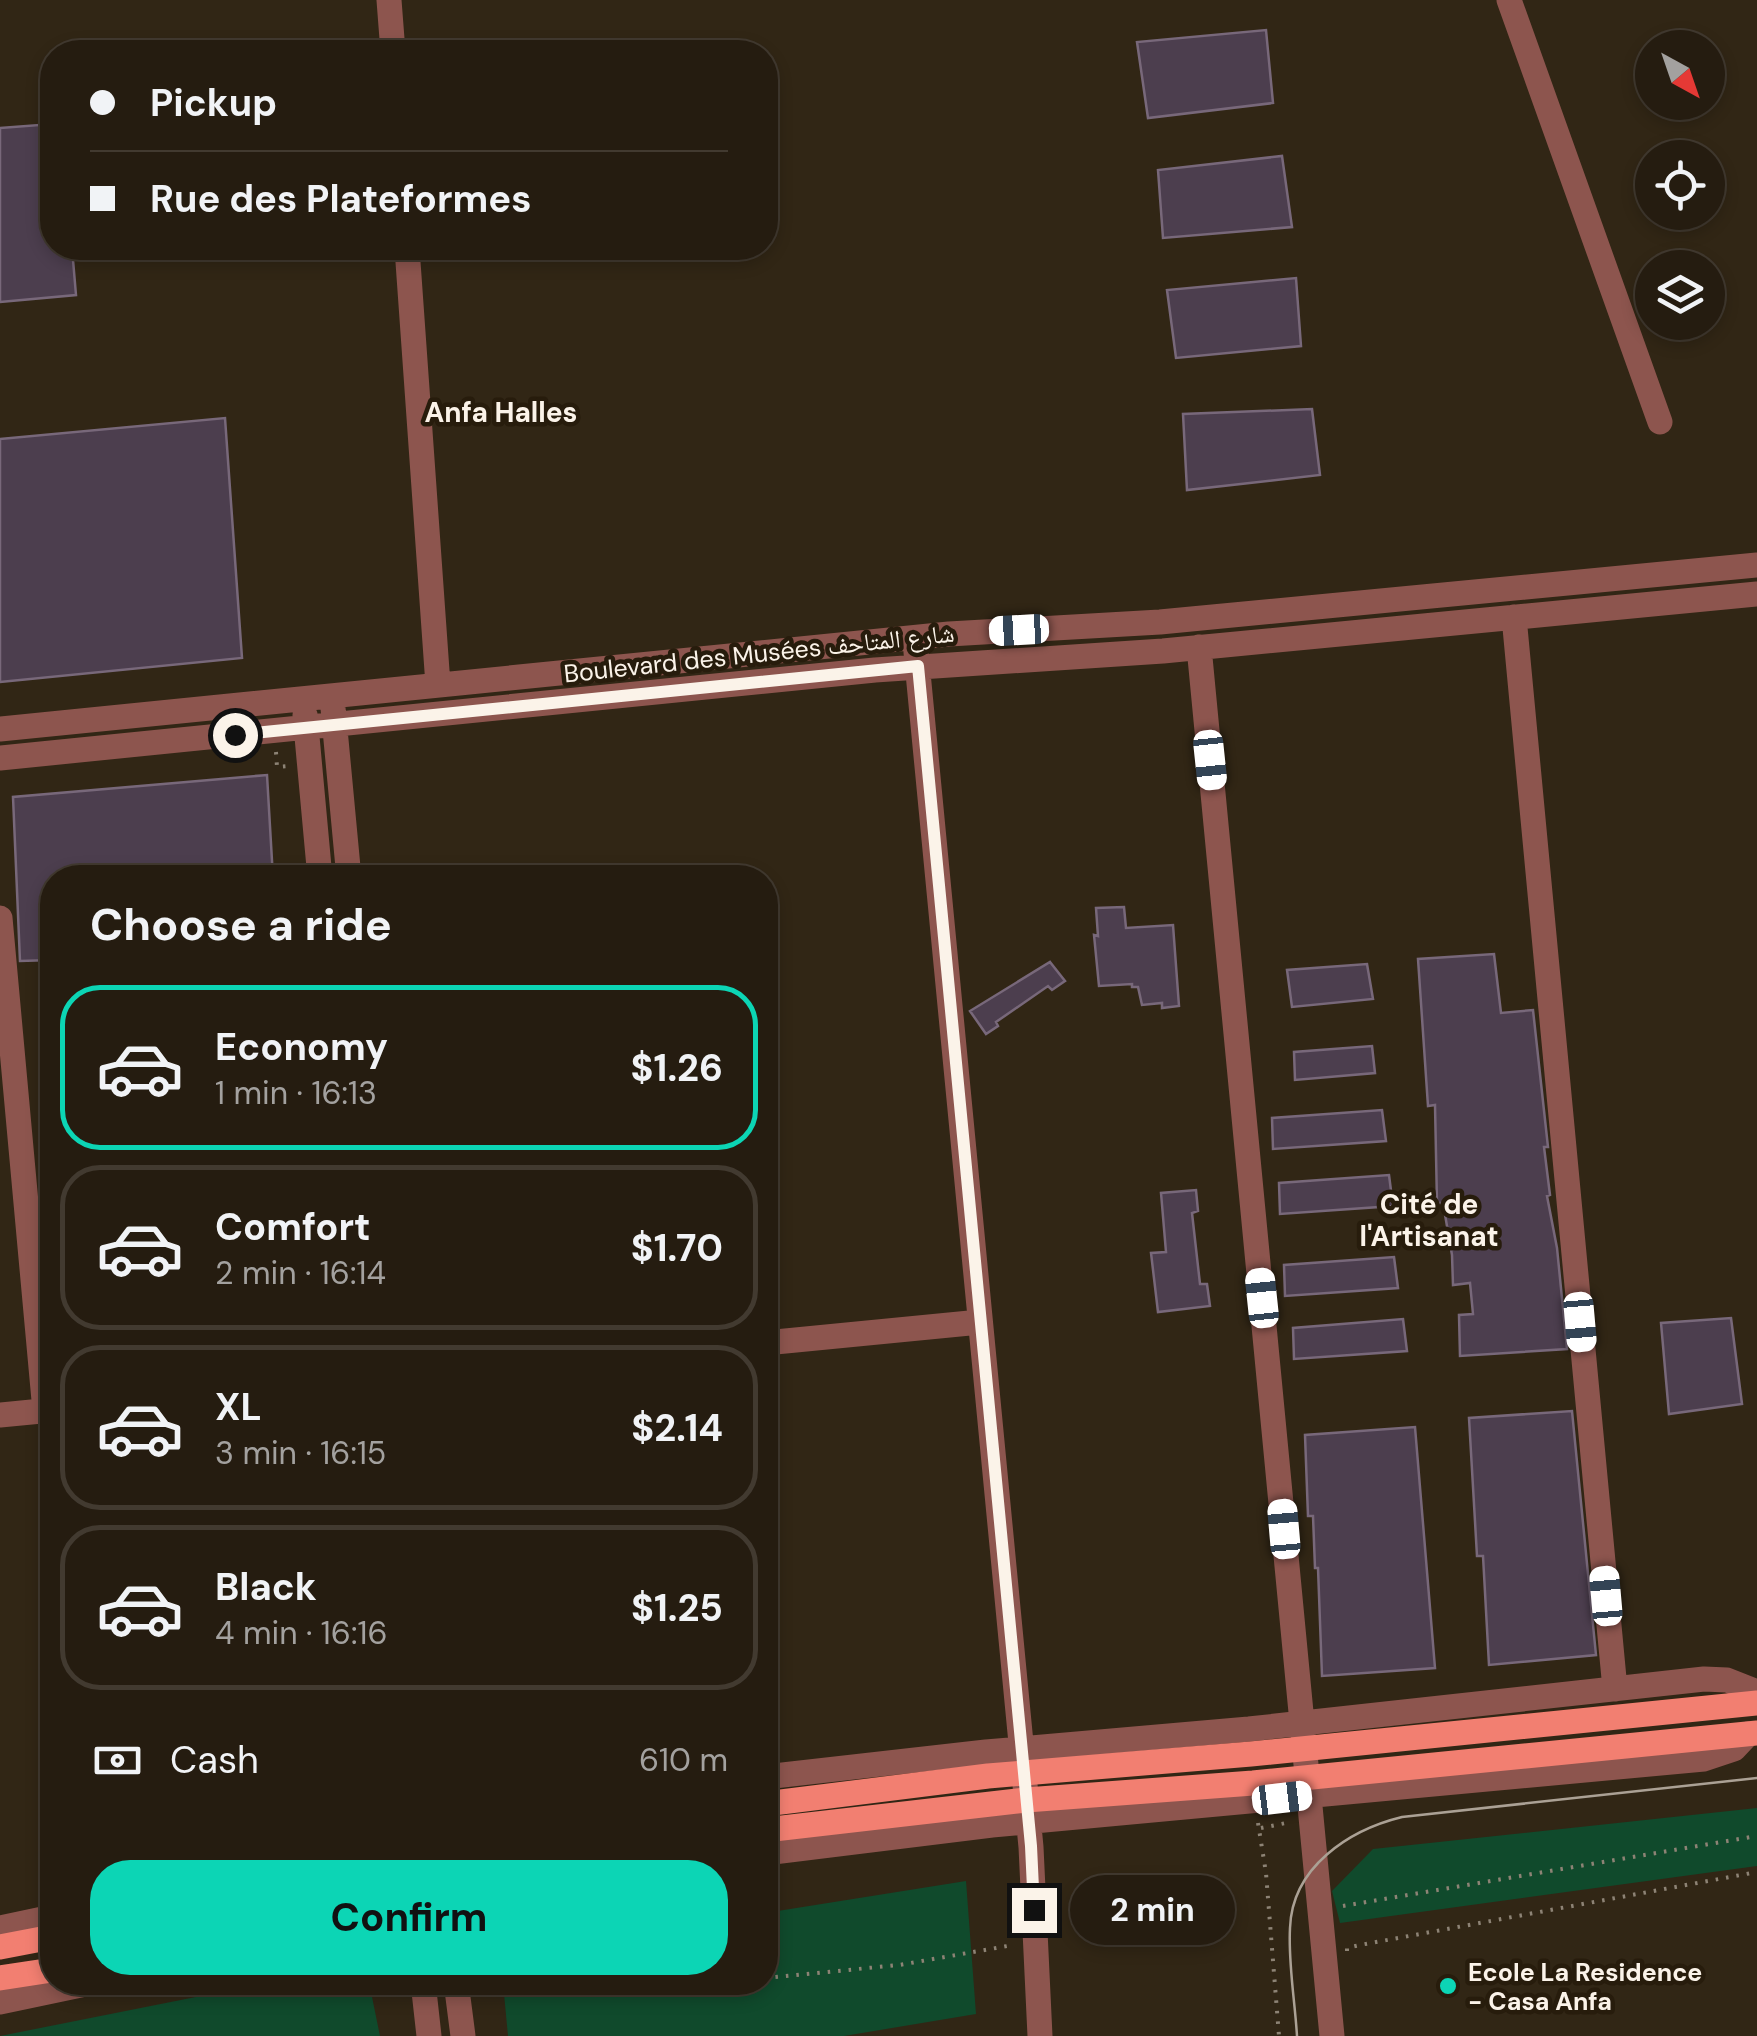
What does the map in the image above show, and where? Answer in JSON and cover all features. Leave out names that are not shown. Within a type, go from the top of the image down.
[{"type":"main road","points":[[778,1802],[1022,1761],[1304,1734],[1757,1703]]},
{"type":"main road","points":[[778,1829],[1027,1811],[1254,1784],[1309,1797],[1753,1733]]},
{"type":"main road","points":[[0,1946],[40,1939]]},
{"type":"main road","points":[[0,1978],[40,1972]]},
{"type":"street","points":[[390,0],[392,40]]},
{"type":"street","points":[[1509,0],[1660,422]]},
{"type":"street","points":[[408,260],[438,685]]},
{"type":"street","name":"Boulevard des Musées شارع المتاحف","points":[[0,729],[914,637],[1160,622],[1757,565]]},
{"type":"street","name":"Boulevard des Musées شارع المتاحف","points":[[0,758],[918,666],[1199,647],[1757,594]]},
{"type":"street","points":[[1514,617],[1615,1689]]},
{"type":"street","points":[[914,637],[1027,1811],[1040,2036]]},
{"type":"street","points":[[1199,647],[1332,2036]]},
{"type":"street","points":[[332,697],[348,865]]},
{"type":"street","points":[[303,700],[319,865]]},
{"type":"street","points":[[0,918],[40,1320]]},
{"type":"street","points":[[778,1343],[980,1322]]},
{"type":"street","points":[[0,1415],[40,1411]]},
{"type":"street","points":[[1304,1734],[1704,1679],[1727,1680],[1757,1692]]},
{"type":"street","points":[[778,1777],[1022,1761]]},
{"type":"street","points":[[778,1851],[1027,1811],[1309,1797]]},
{"type":"street","points":[[0,1928],[40,1920]]},
{"type":"street","points":[[0,2002],[40,1994]]},
{"type":"street","points":[[424,1995],[429,2036]]},
{"type":"street","points":[[458,1995],[463,2036]]},
{"type":"path","points":[[1259,1829],[1309,1797]]},
{"type":"path","points":[[1255,1802],[1266,1873],[1279,2036]]},
{"type":"path","points":[[1321,1910],[1757,1836]]},
{"type":"path","points":[[1325,1966],[1348,1964],[1347,1948],[1360,1945],[1757,1872]]},
{"type":"path","points":[[778,1977],[899,1965],[1036,1941]]},
{"type":"green space","points":[[1757,1808],[1757,1866],[1340,1923],[1332,1891],[1373,1849]]},
{"type":"green space","points":[[966,1881],[976,2014],[844,2036],[508,2036],[504,1995],[778,1995],[778,1911]]},
{"type":"green space","points":[[206,1995],[372,1995],[380,2036],[0,2036]]},
{"type":"building","points":[[1266,30],[1273,103],[1148,118],[1137,42]]},
{"type":"building","points":[[40,125],[40,260],[73,260],[76,295],[0,302],[0,128]]},
{"type":"building","points":[[1282,156],[1292,227],[1163,238],[1158,170]]},
{"type":"building","points":[[1296,278],[1301,346],[1176,358],[1167,290]]},
{"type":"building","points":[[1312,409],[1320,475],[1187,490],[1183,414]]},
{"type":"building","points":[[225,418],[242,658],[0,682],[0,439]]},
{"type":"building","points":[[267,775],[272,865],[40,865],[40,960],[20,961],[13,797]]},
{"type":"building","points":[[1124,907],[1126,928],[1173,925],[1179,1006],[1142,1005],[1138,987],[1132,984],[1099,986],[1094,935],[1098,936],[1096,908]]},
{"type":"building","points":[[1494,954],[1501,1013],[1533,1010],[1548,1147],[1544,1147],[1550,1195],[1547,1196],[1557,1248],[1567,1349],[1460,1356],[1459,1315],[1473,1314],[1470,1283],[1453,1285],[1443,1203],[1437,1203],[1435,1105],[1428,1106],[1418,959]]},
{"type":"building","points":[[1050,962],[1065,981],[1052,990],[1048,986],[996,1022],[998,1026],[986,1034],[970,1011]]},
{"type":"building","points":[[1367,964],[1373,999],[1292,1007],[1287,970]]},
{"type":"building","points":[[1372,1046],[1375,1073],[1295,1080],[1294,1052]]},
{"type":"building","points":[[1382,1110],[1386,1141],[1273,1149],[1272,1118]]},
{"type":"building","points":[[1389,1175],[1393,1206],[1280,1214],[1279,1183]]},
{"type":"building","points":[[1196,1190],[1198,1211],[1192,1213],[1200,1284],[1207,1284],[1210,1306],[1158,1312],[1151,1253],[1166,1252],[1161,1193]]},
{"type":"building","points":[[1394,1257],[1398,1288],[1285,1296],[1284,1265]]},
{"type":"building","points":[[1731,1318],[1742,1404],[1669,1414],[1661,1323]]},
{"type":"building","points":[[1403,1319],[1407,1351],[1294,1359],[1293,1328]]},
{"type":"building","points":[[1572,1411],[1596,1655],[1489,1665],[1483,1556],[1477,1556],[1469,1418]]},
{"type":"building","points":[[1415,1427],[1435,1668],[1322,1676],[1318,1568],[1313,1516],[1308,1516],[1305,1435]]},
{"type":"tram line","points":[[1297,2036],[1290,1955],[1293,1906],[1312,1870],[1327,1854],[1362,1831],[1402,1817],[1757,1778]]},
{"type":"place","name":"Ecole La Residence - Casa Anfa","points":[[1448,1986]]},
{"type":"district","name":"Anfa Halles","points":[[501,412]]},
{"type":"district","name":"Cité de l'Artisanat","points":[[1429,1220]]},
{"type":"route","points":[[235,735],[918,666],[1034,1910]]}]
